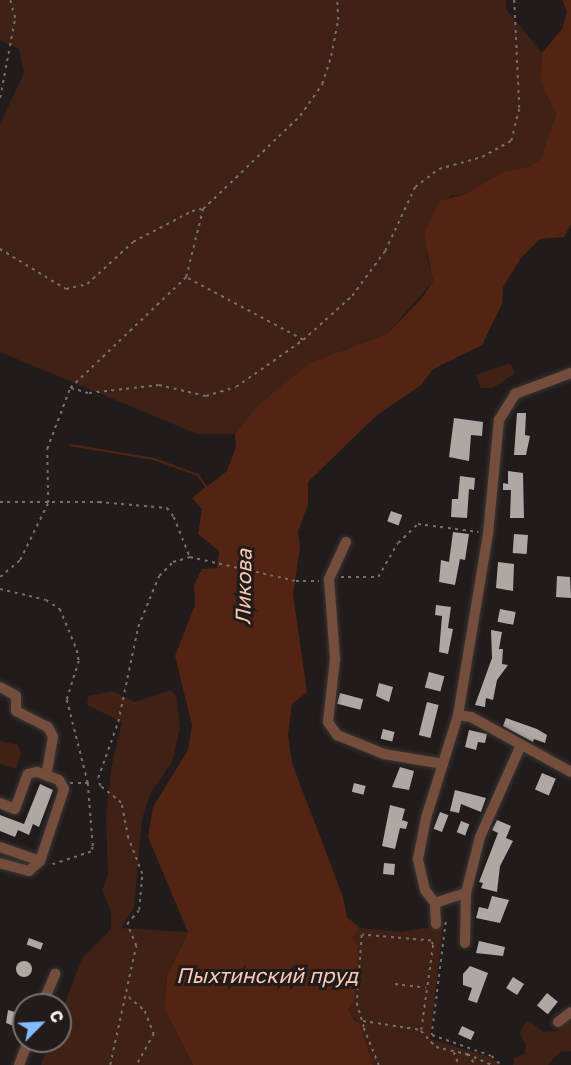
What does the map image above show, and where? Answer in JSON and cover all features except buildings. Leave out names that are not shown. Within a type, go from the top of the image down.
[{"type":"street","points":[[436,920],[435,903],[425,890],[418,860],[426,818],[459,715],[488,534],[497,437],[503,410],[523,390],[571,374]]},
{"type":"street","points":[[346,542],[329,579],[334,659],[328,710],[332,731],[384,753],[443,764]]},
{"type":"street","points":[[0,687],[16,696],[16,711],[48,727],[52,737],[46,775]]},
{"type":"street","points":[[459,715],[471,717],[571,772]]},
{"type":"street","points":[[465,943],[466,893],[480,837],[521,746]]},
{"type":"street","points":[[0,803],[15,809],[28,774],[46,775],[60,783],[64,789],[40,861],[28,871],[0,863]]},
{"type":"street","points":[[0,847],[40,861]]},
{"type":"street","points":[[435,903],[466,893]]},
{"type":"street","points":[[47,993],[55,974]]},
{"type":"street","points":[[558,1022],[571,1012]]},
{"type":"path","points":[[0,98],[15,18],[10,0]]},
{"type":"path","points":[[0,249],[66,289],[87,284],[134,242],[192,211],[203,209],[288,131],[322,84],[338,20],[337,0]]},
{"type":"path","points":[[70,388],[89,393],[159,385],[206,396],[236,387],[303,340],[352,296],[385,251],[416,187],[439,169],[482,158],[511,141],[519,108],[514,0]]},
{"type":"path","points":[[0,577],[20,560],[48,503],[47,449],[70,388],[186,278],[203,209]]},
{"type":"path","points":[[186,278],[303,340]]},
{"type":"path","points":[[0,502],[99,502],[167,508],[174,517],[190,557]]},
{"type":"path","points":[[110,1065],[128,996],[136,946],[127,924],[139,910],[142,874],[128,838],[121,803],[100,786],[98,778],[118,722],[130,649],[159,576],[173,562],[190,557],[296,581],[378,577],[398,543],[418,524],[488,534]]},
{"type":"path","points":[[0,589],[46,600],[60,609],[70,627],[79,662],[67,700],[87,783],[93,847],[91,852],[54,866],[44,867],[40,861]]},
{"type":"path","points":[[60,783],[87,783]]},
{"type":"path","points":[[436,920],[447,923],[432,1035],[492,1056],[501,1065]]},
{"type":"path","points":[[379,1065],[357,1003],[362,935],[430,941],[433,945],[421,1030],[429,1043],[467,1054],[492,1065]]},
{"type":"path","points":[[394,984],[428,988]]},
{"type":"path","points":[[128,996],[146,1011],[154,1034],[137,1065]]},
{"type":"path","points":[[363,1021],[421,1030]]},
{"type":"path","points":[[454,1050],[459,1065]]},
{"type":"path","points":[[467,1054],[476,1065]]},
{"type":"shaded area","points":[[0,0],[506,0],[506,9],[542,53],[540,81],[556,114],[542,159],[528,167],[503,172],[465,194],[450,196],[427,256],[433,281],[388,333],[340,351],[257,406],[235,434],[197,434],[0,352],[0,124],[24,73],[19,49],[0,40]]},
{"type":"shaded area","points":[[510,363],[515,373],[493,388],[481,388],[476,375]]},
{"type":"shaded area","points":[[171,690],[176,696],[180,728],[172,762],[151,792],[142,819],[134,908],[121,928],[188,932],[167,976],[164,1008],[193,1065],[41,1065],[46,1053],[72,1053],[72,993],[69,993],[82,958],[111,929],[111,911],[102,890],[108,875],[106,815],[112,764],[122,722],[87,705],[88,696],[113,691],[135,702]]},
{"type":"shaded area","points":[[0,741],[18,745],[21,754],[16,769],[0,764]]},
{"type":"shaded area","points":[[443,925],[430,1039],[493,1058],[500,1065],[373,1065],[359,1022],[349,1014],[353,938],[360,928],[401,932]]},
{"type":"shaded area","points":[[571,1020],[571,1051],[560,1052],[548,1065],[513,1065],[514,1059],[525,1053],[526,1044],[519,1033],[526,1022],[530,1021],[543,1032],[556,1031]]},
{"type":"water","name":"Пыхтинский пруд","points":[[562,0],[571,0],[571,224],[564,237],[540,239],[521,258],[503,287],[502,304],[482,345],[433,369],[421,385],[377,415],[308,482],[308,504],[298,532],[300,547],[293,594],[307,692],[292,704],[288,735],[292,763],[343,897],[347,917],[360,928],[353,938],[358,947],[354,1002],[348,1010],[354,1020],[359,1022],[373,1065],[193,1065],[164,1008],[167,976],[188,932],[148,837],[153,807],[188,750],[192,725],[175,656],[195,605],[194,585],[202,569],[217,568],[219,551],[198,534],[202,509],[192,498],[227,471],[236,447],[235,434],[257,406],[310,363],[388,333],[422,298],[433,281],[424,234],[439,201],[465,194],[503,172],[528,167],[541,159],[556,114],[540,81],[542,53],[562,29],[567,11]]},
{"type":"waterway","points":[[70,445],[154,459],[198,475],[208,490]]},
{"type":"water label","name":"Ликова","points":[[243,587]]}]
